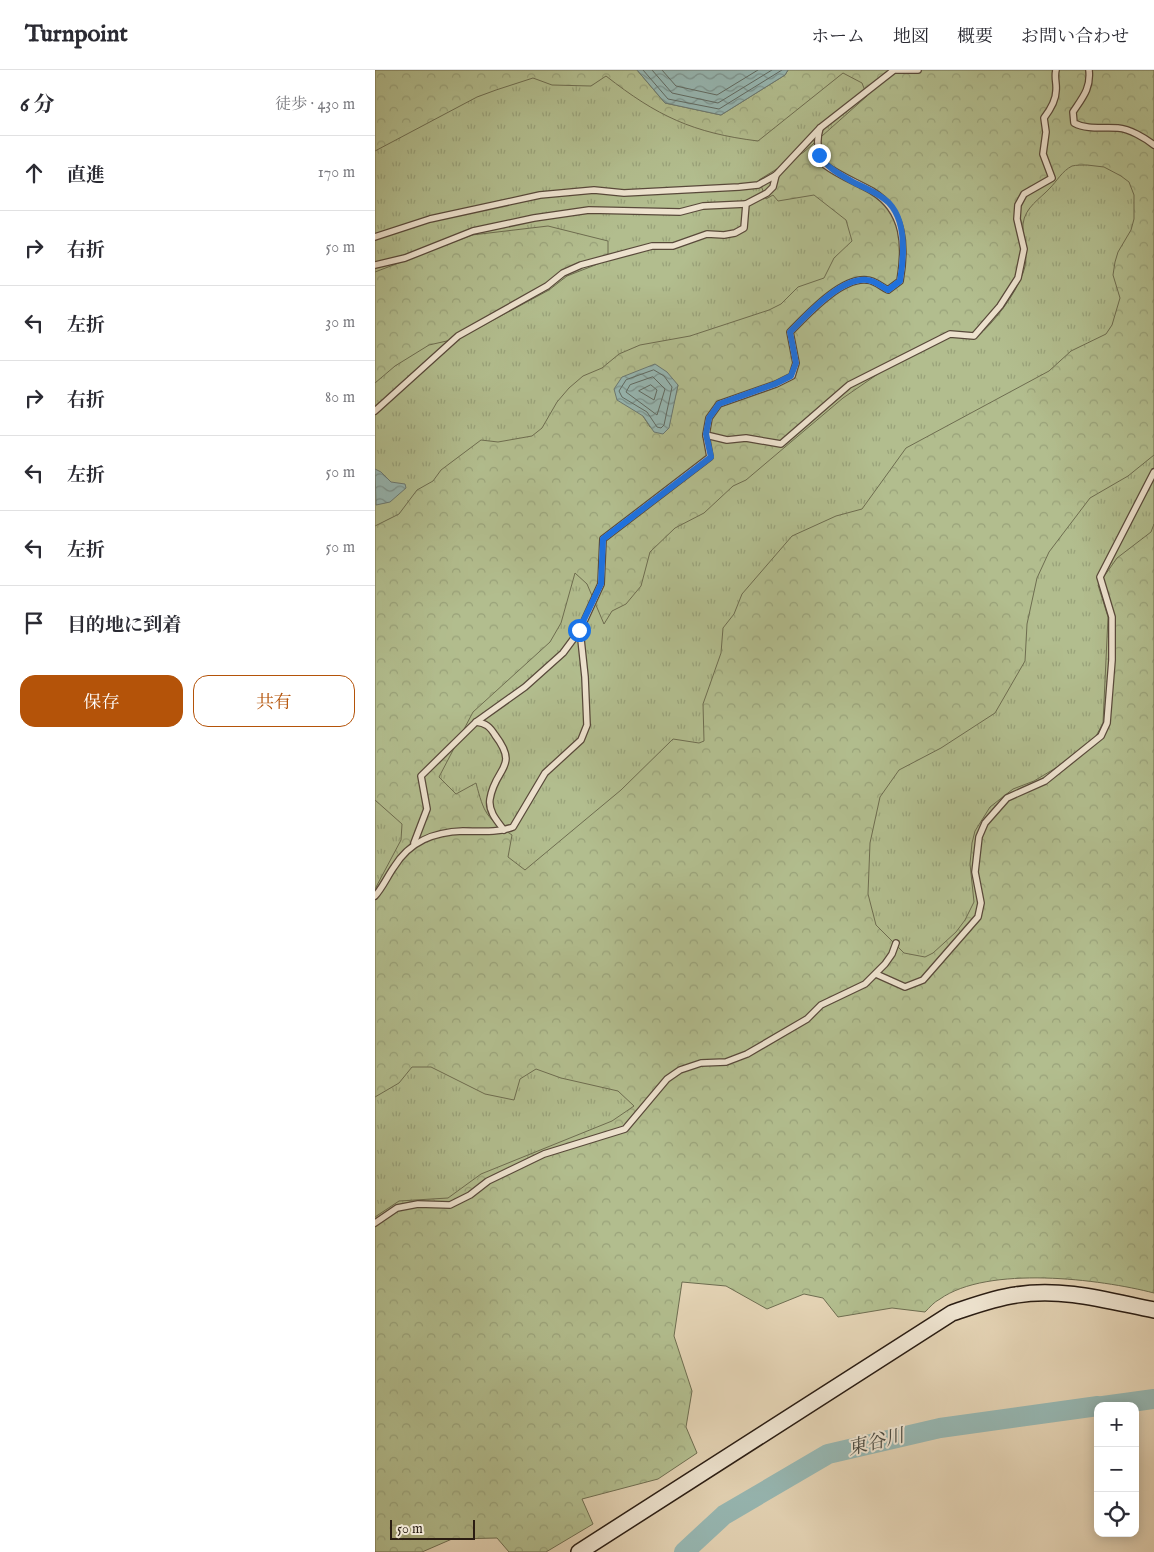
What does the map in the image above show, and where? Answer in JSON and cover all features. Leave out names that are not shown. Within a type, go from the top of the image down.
[{"type":"street","points":[[579,1552],[952,1313],[989,1300],[1017,1294],[1042,1293],[1083,1296],[1154,1310]]},
{"type":"lane","points":[[375,237],[430,218],[540,195],[595,190],[624,193],[739,188],[758,185],[776,175],[820,128],[894,70],[918,70]]},
{"type":"lane","points":[[706,434],[727,440],[746,438],[781,444],[849,384],[950,334],[974,336],[1000,306],[1018,278],[1024,249],[1017,219],[1018,205],[1024,194],[1052,178],[1043,154],[1047,132],[1045,118],[1057,90],[1053,78],[1056,70]]},
{"type":"lane","points":[[1089,70],[1090,80],[1087,91],[1073,112],[1074,123],[1081,127],[1120,128],[1146,139],[1154,145]]},
{"type":"lane","points":[[413,845],[427,809],[421,776],[476,722],[525,687],[563,653],[579,630],[601,584],[603,539],[711,457],[706,434],[709,418],[719,404],[775,384],[791,376],[796,363],[790,332],[835,292],[852,281],[868,279],[888,290],[900,281],[903,264],[900,223],[889,203],[825,165],[819,155],[818,137],[820,128]]},
{"type":"lane","points":[[375,265],[405,258],[473,231],[534,218],[589,210],[680,212],[703,206],[746,204],[767,193],[773,187],[776,175]]},
{"type":"lane","points":[[375,411],[403,388],[437,353],[458,336],[547,286],[563,273],[581,265],[651,246],[673,246],[707,234],[724,235],[735,233],[744,228],[746,204]]},
{"type":"lane","points":[[876,974],[905,987],[923,980],[978,917],[981,903],[975,872],[979,837],[985,823],[1007,798],[1045,782],[1101,736],[1107,722],[1112,660],[1112,617],[1100,577],[1154,472]]},
{"type":"lane","points":[[375,896],[385,884],[394,866],[413,845],[424,837],[439,834],[504,830],[513,827],[545,773],[581,740],[587,725],[587,708],[579,630]]},
{"type":"lane","points":[[476,722],[490,727],[506,749],[506,763],[490,799],[490,809],[504,830]]},
{"type":"lane","points":[[375,1223],[397,1208],[417,1204],[450,1205],[470,1195],[488,1181],[545,1154],[625,1129],[667,1079],[680,1070],[701,1063],[726,1062],[747,1054],[807,1020],[821,1005],[865,984],[892,954],[896,943]]},
{"type":"green space","points":[[375,70],[1154,70],[1154,658],[937,1051],[375,1290]]},
{"type":"green space","points":[[375,70],[637,70],[665,103],[721,115],[785,75],[788,70],[1154,70],[1154,455],[1128,476],[1090,498],[1049,552],[1037,578],[1027,624],[1025,661],[995,713],[941,748],[899,770],[880,797],[870,843],[868,894],[876,925],[904,953],[925,957],[933,953],[956,932],[965,920],[974,902],[970,864],[972,843],[975,831],[990,807],[1013,789],[1034,781],[1059,766],[1095,738],[1103,723],[1108,617],[1098,585],[1117,558],[1151,532],[1154,524],[1154,1293],[1105,1283],[1045,1278],[1015,1278],[961,1288],[938,1300],[925,1312],[892,1308],[838,1317],[823,1298],[804,1294],[767,1309],[726,1286],[682,1282],[674,1336],[692,1391],[686,1427],[697,1453],[658,1479],[582,1499],[593,1524],[546,1552],[509,1552],[497,1538],[452,1539],[422,1552],[375,1552],[375,1217],[399,1201],[448,1198],[481,1174],[612,1121],[634,1106],[618,1091],[561,1078],[536,1069],[520,1079],[514,1100],[485,1094],[431,1067],[412,1067],[399,1083],[375,1097],[375,889],[401,840],[402,824],[375,800],[375,526],[399,514],[417,490],[433,481],[441,470],[481,440],[498,442],[532,436],[542,428],[557,402],[569,388],[583,376],[602,368],[619,354],[640,345],[690,336],[769,310],[781,304],[798,287],[824,278],[834,258],[852,241],[846,220],[814,195],[778,201],[773,195],[766,199],[759,180],[804,152],[867,96],[862,83],[843,73],[758,141],[714,133],[677,120],[642,102],[606,76],[591,86],[552,85],[533,78],[477,97],[375,151]],"holes":[[[1072,166],[1104,167],[1121,176],[1129,182],[1134,195],[1134,219],[1131,230],[1118,252],[1113,275],[1120,298],[1112,325],[1106,334],[1071,351],[1049,371],[906,448],[862,509],[836,516],[792,536],[742,594],[734,614],[723,628],[721,653],[703,704],[704,741],[699,743],[673,739],[621,790],[525,870],[508,857],[512,835],[487,814],[476,783],[456,794],[439,777],[473,712],[550,642],[561,623],[575,573],[587,584],[604,624],[612,611],[626,604],[641,586],[650,552],[675,528],[704,513],[733,486],[746,480],[843,398],[888,367],[950,337],[976,338],[1003,308],[1015,291],[1023,273],[1026,261],[1023,224],[1027,213],[1033,204],[1065,171]],[[678,385],[668,428],[650,427],[643,416]]]},
{"type":"green space","points":[[548,226],[608,241],[608,260],[567,276],[549,290],[460,338],[429,345],[395,366],[375,383],[375,272],[472,235]]},
{"type":"water","points":[[637,70],[788,70],[785,75],[721,115],[665,103]]},
{"type":"water","points":[[655,364],[667,372],[678,385],[669,428],[663,434],[654,432],[643,416],[617,400],[614,389],[622,377]]},
{"type":"water","points":[[375,469],[391,482],[405,484],[406,488],[390,502],[376,505]]},
{"type":"waterway","name":"東谷川","points":[[1132,1402],[1154,1399]]},
{"type":"waterway","name":"東谷川","points":[[684,1552],[724,1515],[828,1454],[940,1428],[1094,1407]]},
{"type":"route","points":[[579,630],[601,584],[604,558],[603,539],[699,464],[711,457],[706,434],[709,418],[719,404],[775,384],[791,376],[796,363],[790,332],[835,292],[852,281],[868,279],[888,290],[900,281],[903,264],[900,223],[889,203],[872,191],[825,165],[819,155]]}]
